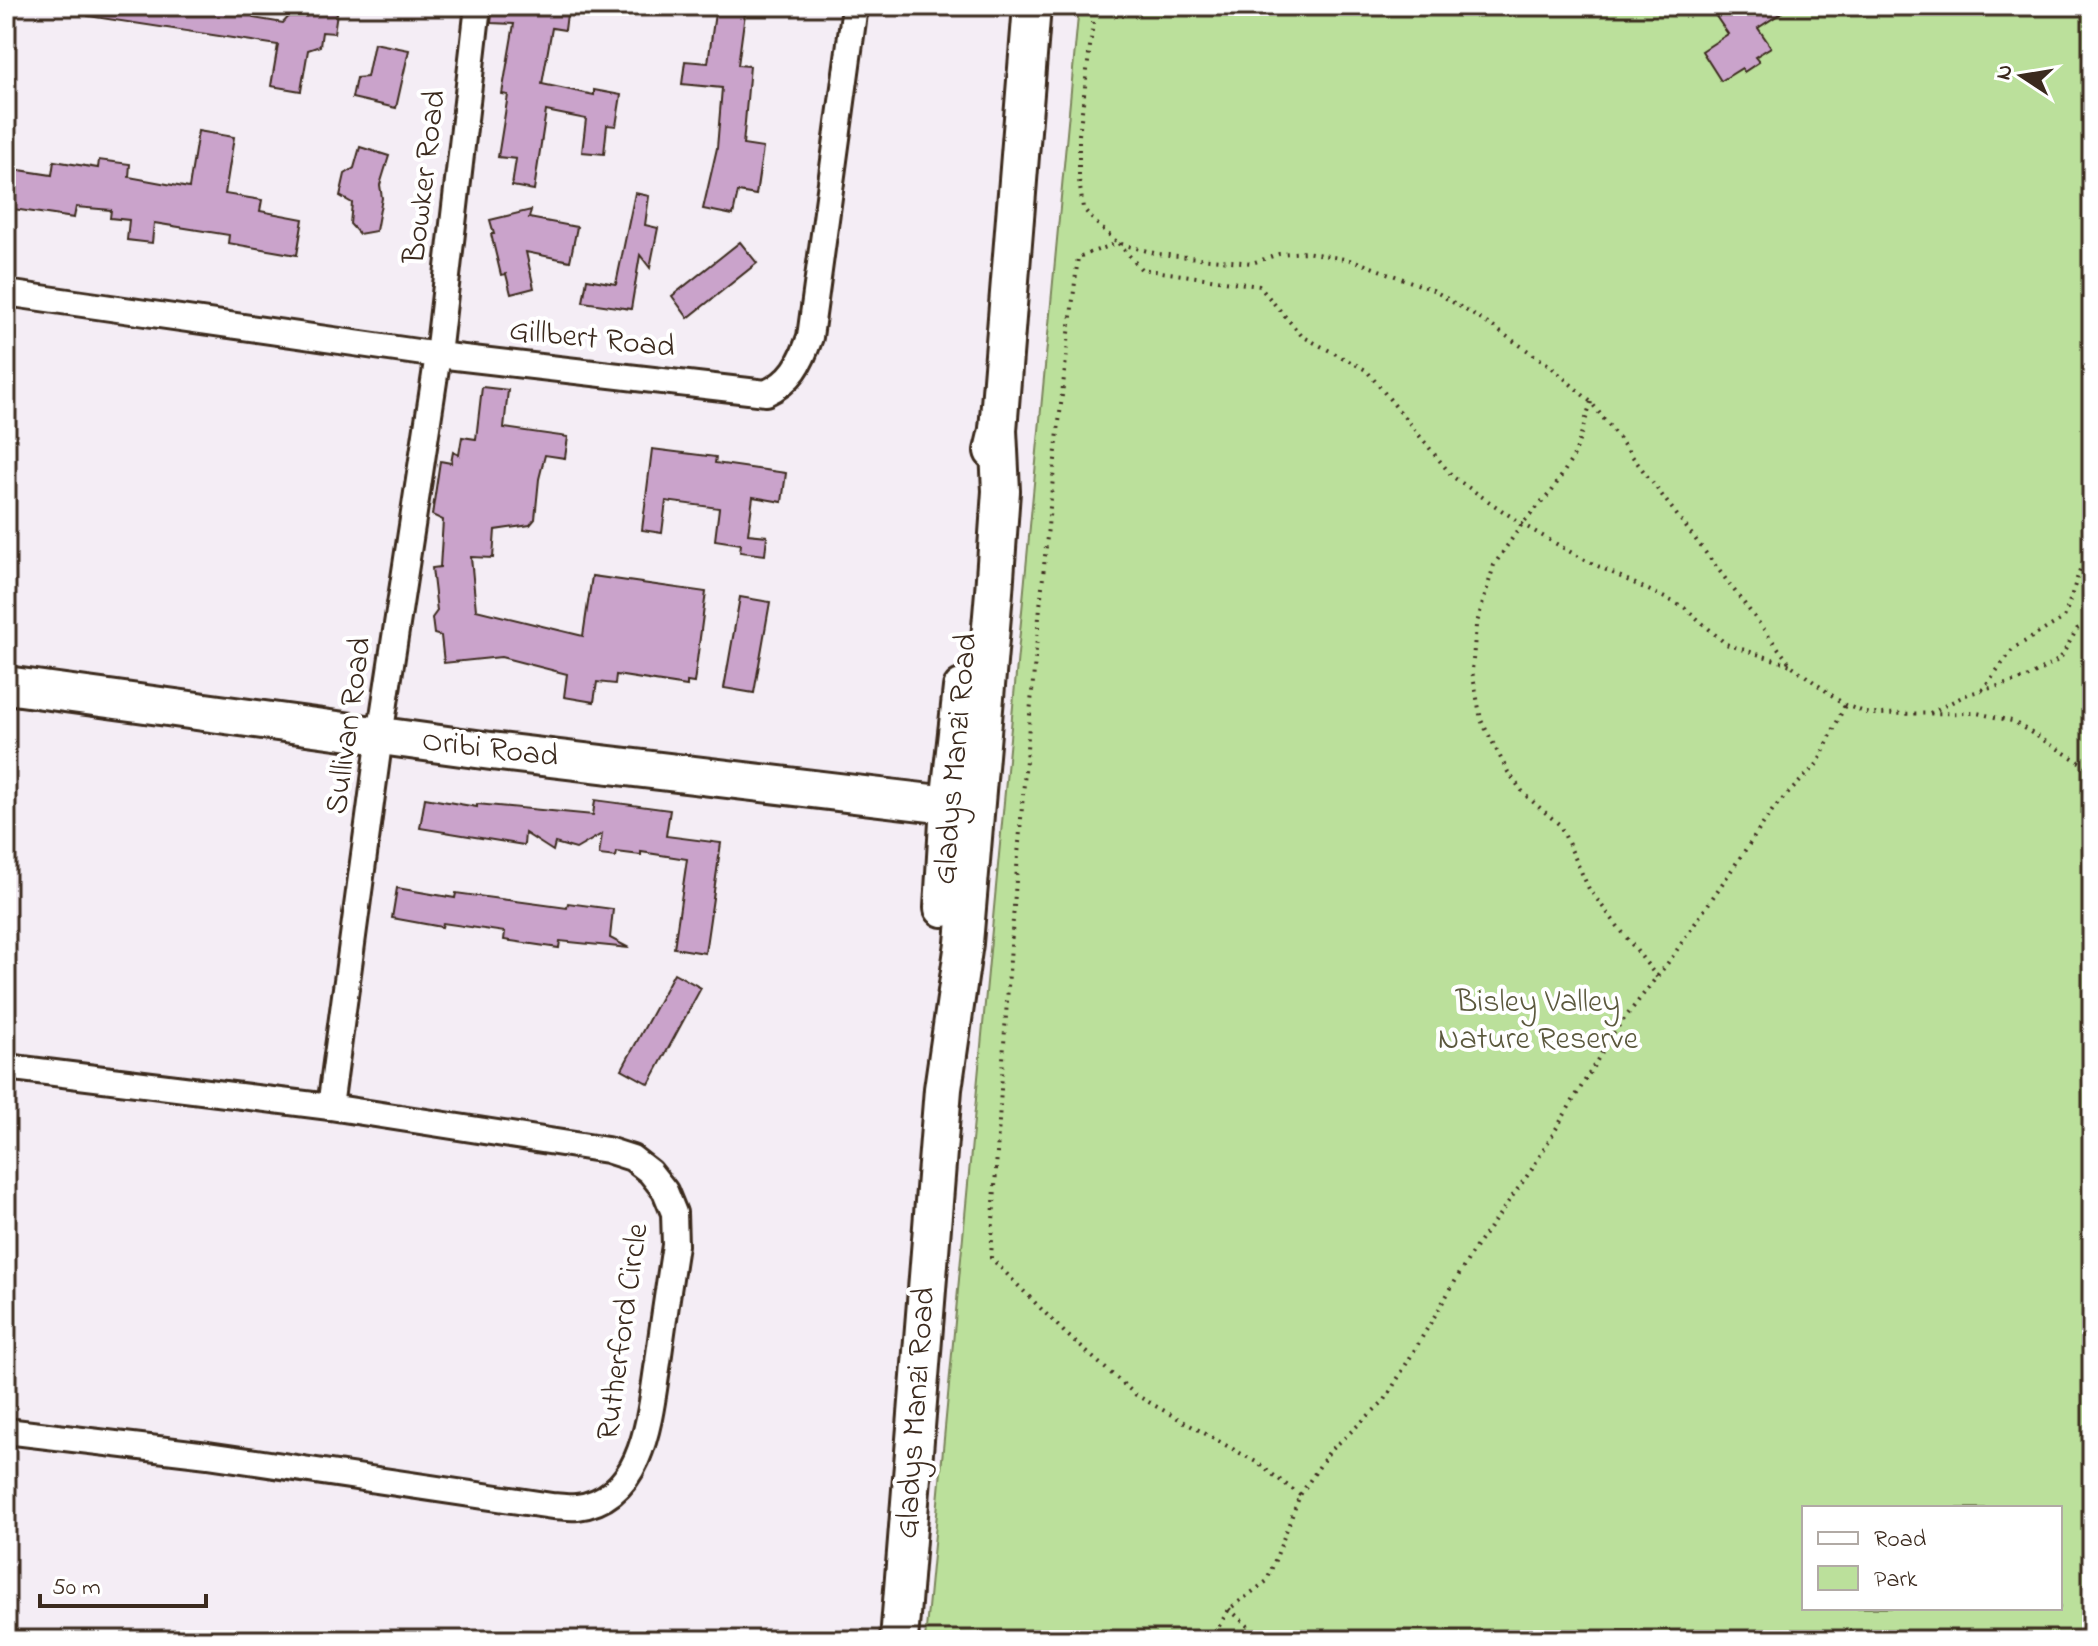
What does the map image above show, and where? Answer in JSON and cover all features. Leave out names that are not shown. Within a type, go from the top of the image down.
[{"type":"main road","name":"Gladys Manzi Road","points":[[899,1640],[943,1089],[940,986],[962,807],[973,590],[998,430],[1032,6]]},
{"type":"main road","name":"Oribi Road","points":[[6,685],[380,736],[962,807]]},
{"type":"street","name":"Bowker Road","points":[[438,355],[478,6]]},
{"type":"street","name":"Gillbert Road","points":[[6,293],[438,355],[766,393],[783,385],[795,371],[803,357],[816,309],[855,6]]},
{"type":"street","name":"Sullivan Road","points":[[330,1107],[380,736],[438,355]]},
{"type":"street","name":"Rutherford Circle","points":[[6,1067],[330,1107],[607,1150],[632,1158],[650,1172],[665,1191],[674,1213],[675,1245],[647,1433],[636,1462],[625,1478],[592,1503],[576,1507],[552,1506],[208,1455],[6,1431]]},
{"type":"path","points":[[1095,6],[1079,135],[1079,180],[1083,208],[1141,269],[1259,286],[1302,336],[1366,370],[1453,477],[1522,524],[1581,558],[1684,607],[1726,644],[1791,665]]},
{"type":"path","points":[[1300,1495],[1256,1462],[1136,1395],[1065,1333],[991,1258],[999,1101],[1028,755],[1078,257],[1118,243],[1158,254],[1252,263],[1279,254],[1306,252],[1355,261],[1433,290],[1549,365],[1591,402],[1791,665],[1845,705],[1870,714],[1977,713],[2012,721],[2092,767]]},
{"type":"path","points":[[1591,402],[1575,454],[1552,491],[1522,524],[1494,565],[1476,626],[1472,671],[1481,720],[1508,772],[1525,795],[1560,825],[1589,889],[1657,977]]},
{"type":"path","points":[[1982,690],[2014,648],[2064,618],[2092,533]]},
{"type":"path","points":[[1928,714],[1968,694],[2025,679],[2060,659],[2077,629],[2092,622]]},
{"type":"path","points":[[1211,1640],[1229,1609],[1267,1581],[1300,1495],[1329,1452],[1385,1400],[1473,1251],[1532,1169],[1614,1032],[1727,880],[1774,808],[1818,763],[1845,705]]},
{"type":"path","points":[[1229,1609],[1259,1636],[1271,1640]]},
{"type":"green space","name":"Bisley Valley Nature Reserve","points":[[1079,6],[2092,6],[2092,1640],[925,1640]]},
{"type":"building","points":[[88,6],[254,6],[253,18],[283,23],[291,14],[306,16],[307,6],[338,6],[334,33],[322,32],[320,46],[308,50],[301,91],[271,86],[278,45],[88,16]]},
{"type":"building","points":[[493,6],[568,6],[565,30],[552,28],[542,84],[594,95],[594,90],[621,95],[616,126],[607,125],[604,154],[582,152],[586,119],[546,111],[534,190],[512,186],[516,159],[498,157],[508,95],[502,94],[514,24],[491,23]]},
{"type":"building","points":[[716,6],[746,6],[738,65],[750,66],[743,145],[763,148],[756,195],[738,192],[733,215],[703,209],[717,148],[722,88],[682,84],[685,61],[708,63]]},
{"type":"building","points":[[1709,6],[1792,6],[1758,28],[1771,47],[1755,57],[1759,62],[1721,81],[1702,51],[1728,34]]},
{"type":"building","points":[[374,43],[409,50],[396,108],[352,98],[356,78],[367,77]]},
{"type":"building","points":[[198,131],[234,137],[225,194],[262,200],[260,211],[303,219],[297,255],[228,243],[229,235],[154,223],[152,243],[127,240],[129,220],[110,218],[111,210],[76,207],[74,218],[6,208],[6,168],[52,175],[54,161],[98,168],[99,160],[130,164],[129,177],[189,188]]},
{"type":"building","points":[[360,147],[389,156],[380,185],[382,198],[376,231],[359,234],[350,224],[352,203],[340,196],[345,174],[354,168]]},
{"type":"building","points":[[635,193],[649,196],[645,225],[658,228],[650,268],[640,255],[631,309],[583,302],[587,279],[616,284]]},
{"type":"building","points":[[531,210],[529,218],[577,227],[570,261],[526,252],[534,288],[511,294],[506,274],[501,275],[490,220]]},
{"type":"building","points":[[740,242],[757,263],[688,318],[672,296]]},
{"type":"building","points":[[482,387],[508,390],[504,428],[568,437],[565,458],[545,455],[535,519],[530,525],[495,530],[493,558],[471,557],[476,610],[583,636],[592,576],[706,592],[694,683],[687,682],[687,686],[616,675],[615,684],[597,682],[594,702],[564,697],[567,674],[501,657],[444,663],[441,636],[434,634],[432,618],[437,611],[432,568],[440,567],[443,520],[432,515],[440,461],[451,463],[453,452],[459,455],[462,437],[476,439]]},
{"type":"building","points":[[652,449],[716,457],[715,463],[786,473],[782,502],[753,497],[748,534],[767,536],[765,555],[740,552],[741,544],[715,540],[719,508],[666,501],[662,533],[642,530]]},
{"type":"building","points":[[740,597],[770,602],[754,693],[724,688]]},
{"type":"building","points":[[425,798],[477,807],[477,804],[593,815],[595,800],[670,810],[666,836],[721,843],[705,953],[674,948],[687,859],[641,852],[641,855],[617,852],[616,857],[599,855],[602,834],[576,849],[555,843],[553,851],[525,833],[524,845],[420,828]]},
{"type":"building","points":[[397,888],[455,898],[456,893],[567,908],[568,903],[613,909],[610,938],[629,948],[560,941],[559,948],[504,940],[505,932],[443,923],[442,927],[392,918]]},
{"type":"building","points":[[674,973],[701,988],[649,1084],[622,1069]]}]
